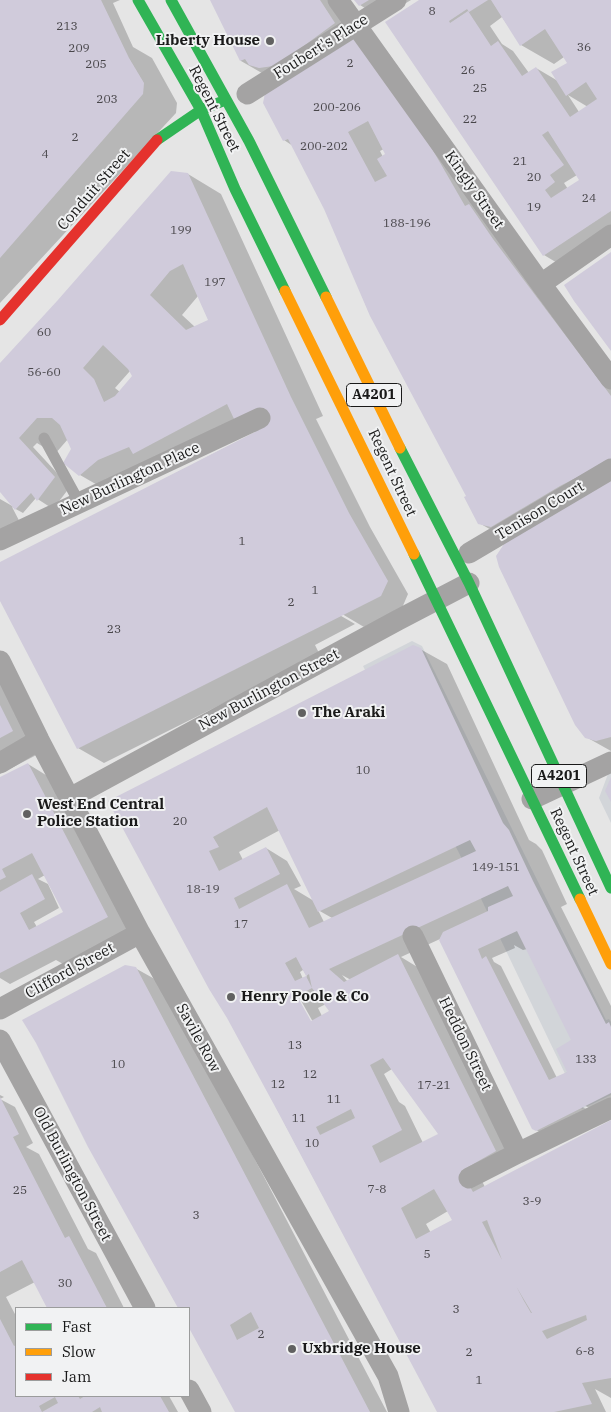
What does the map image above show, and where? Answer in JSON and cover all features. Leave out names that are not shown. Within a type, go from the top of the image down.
[{"type":"main road","name":"Regent Street","points":[[138,0],[201,110],[235,189],[437,599],[611,964]]},
{"type":"main road","name":"Regent Street","points":[[171,0],[249,141],[438,525],[469,583],[611,888]]},
{"type":"main road","name":"Conduit Street","points":[[0,320],[160,137],[201,110],[226,99]]},
{"type":"street","name":"Kingly Street","points":[[338,0],[611,379]]},
{"type":"street","name":"Foubert's Place","points":[[246,94],[396,0]]},
{"type":"street","points":[[541,284],[611,234]]},
{"type":"street","name":"New Burlington Place","points":[[0,540],[260,418]]},
{"type":"street","name":"Tenison Court","points":[[469,553],[611,469]]},
{"type":"street","name":"New Burlington Street","points":[[70,798],[469,583]]},
{"type":"street","name":"Savile Row","points":[[0,661],[140,933],[388,1376],[399,1412]]},
{"type":"street","points":[[0,763],[39,740]]},
{"type":"street","points":[[532,799],[611,762]]},
{"type":"street","name":"Clifford Street","points":[[0,1009],[140,933]]},
{"type":"street","name":"Heddon Street","points":[[413,936],[518,1152]]},
{"type":"street","name":"Old Burlington Street","points":[[0,1040],[144,1307]]},
{"type":"street","points":[[469,1178],[518,1152],[611,1108]]},
{"type":"street","points":[[190,1392],[201,1412]]},
{"type":"lane","points":[[44,438],[80,504]]},
{"type":"shaded area","points":[[412,641],[422,646],[606,1020],[609,1019],[611,1022],[611,1095],[582,1109],[459,853],[363,666]]},
{"type":"shaded area","points":[[611,773],[611,823],[599,798],[608,774]]},
{"type":"building","points":[[0,0],[101,0],[129,58],[144,83],[143,94],[0,258]]},
{"type":"building","name":"Liberty House","points":[[210,0],[320,0],[335,23],[275,67],[259,68],[249,65],[245,59],[240,61]]},
{"type":"building","points":[[354,0],[369,0],[359,6]]},
{"type":"building","points":[[419,0],[488,0],[469,12],[467,9],[449,21],[450,23],[468,11],[491,46],[498,41],[522,76],[536,67],[570,117],[597,99],[586,82],[566,96],[551,72],[567,63],[545,29],[520,46],[491,0],[611,0],[611,211],[543,256],[385,22]],"holes":[[[548,131],[579,180],[551,198],[545,190],[555,182],[550,175],[564,165],[542,135]]]},
{"type":"building","points":[[356,33],[412,114],[465,206],[469,204],[493,239],[611,396],[611,460],[560,486],[491,527],[478,524],[464,497],[466,496],[370,316],[324,209],[288,139],[283,141],[263,103],[265,93]],"holes":[[[368,121],[385,154],[377,159],[387,176],[375,182],[348,132]]]},
{"type":"building","points":[[171,171],[188,173],[291,397],[349,513],[388,581],[381,596],[77,749],[0,601],[0,562],[259,430],[235,421],[227,404],[133,454],[129,447],[98,460],[79,476],[63,463],[71,449],[60,425],[52,418],[37,418],[19,438],[55,477],[37,501],[31,493],[15,510],[0,492],[0,363]],"holes":[[[183,264],[208,320],[186,330],[150,295],[170,271]],[[103,345],[128,369],[132,376],[115,396],[104,402],[94,379],[83,368]]]},
{"type":"building","points":[[611,252],[611,351],[564,285]]},
{"type":"building","points":[[611,477],[611,737],[596,741],[585,738],[575,725],[499,567],[496,556],[506,541]]},
{"type":"building","points":[[413,645],[421,648],[503,823],[509,830],[606,1024],[609,1022],[611,1027],[611,1093],[536,1131],[532,1129],[439,940],[443,932],[488,911],[488,907],[513,896],[508,886],[329,969],[344,982],[398,954],[496,1151],[461,1171],[473,1192],[611,1120],[611,1378],[582,1383],[592,1404],[554,1412],[437,1412],[278,1112],[227,1018],[209,989],[108,801]],"holes":[[[267,807],[318,912],[470,840],[476,851],[309,928],[287,884],[239,909],[234,898],[280,874],[266,847],[219,871],[209,851],[219,847],[213,837]],[[517,931],[571,1040],[556,1049],[567,1072],[549,1080],[486,956],[482,959],[478,949]],[[296,957],[306,976],[295,981],[285,963]],[[309,974],[312,988],[306,976]],[[312,988],[329,1011],[311,1021],[297,996]],[[383,1058],[438,1134],[380,1163],[372,1146],[402,1130],[370,1065]],[[351,1109],[355,1118],[320,1135],[316,1127]],[[434,1189],[452,1220],[416,1239],[401,1208]],[[487,1220],[502,1260],[482,1222]],[[586,1315],[587,1320],[547,1339],[542,1331]]]},
{"type":"building","points":[[0,705],[13,731],[0,738]]},
{"type":"building","points":[[28,763],[108,917],[0,973],[0,892],[32,874],[45,899],[20,913],[29,930],[63,912],[32,853],[2,869],[6,877],[0,880],[0,777]]},
{"type":"building","points":[[611,777],[611,802],[605,791]]},
{"type":"building","points":[[125,965],[136,967],[370,1412],[235,1412],[190,1330],[190,1307],[177,1307],[88,1147],[36,1043],[22,1020]],"holes":[[[251,1312],[259,1328],[237,1340],[230,1325]]]},
{"type":"building","points":[[0,1097],[19,1134],[13,1137],[65,1238],[69,1236],[106,1307],[46,1307],[22,1260],[0,1272]]},
{"type":"building","points":[[0,1319],[15,1346],[15,1397],[55,1397],[39,1406],[42,1412],[0,1412]]},
{"type":"building","points":[[55,1397],[79,1397],[80,1399],[83,1397],[161,1397],[169,1412],[102,1412],[100,1407],[92,1412],[42,1412],[58,1403]]},
{"type":"traffic: fast","points":[[138,0],[201,110],[235,189],[285,291]]},
{"type":"traffic: fast","points":[[171,0],[249,141],[326,297]]},
{"type":"traffic: fast","points":[[157,140],[201,110],[223,101]]},
{"type":"traffic: fast","points":[[400,448],[469,583],[611,888]]},
{"type":"traffic: fast","points":[[414,554],[580,899]]},
{"type":"traffic: slow","points":[[285,291],[414,554]]},
{"type":"traffic: slow","points":[[326,297],[400,448]]},
{"type":"traffic: slow","points":[[580,899],[611,964]]},
{"type":"traffic: jam","points":[[0,320],[157,140]]},
{"type":"place","name":"Liberty House","points":[[270,41]]},
{"type":"place","name":"The Araki","points":[[302,713]]},
{"type":"place","name":"West End Central Police Station","points":[[27,814]]},
{"type":"place","name":"Henry Poole & Co","points":[[231,997]]},
{"type":"place","name":"Uxbridge House","points":[[292,1349]]}]
